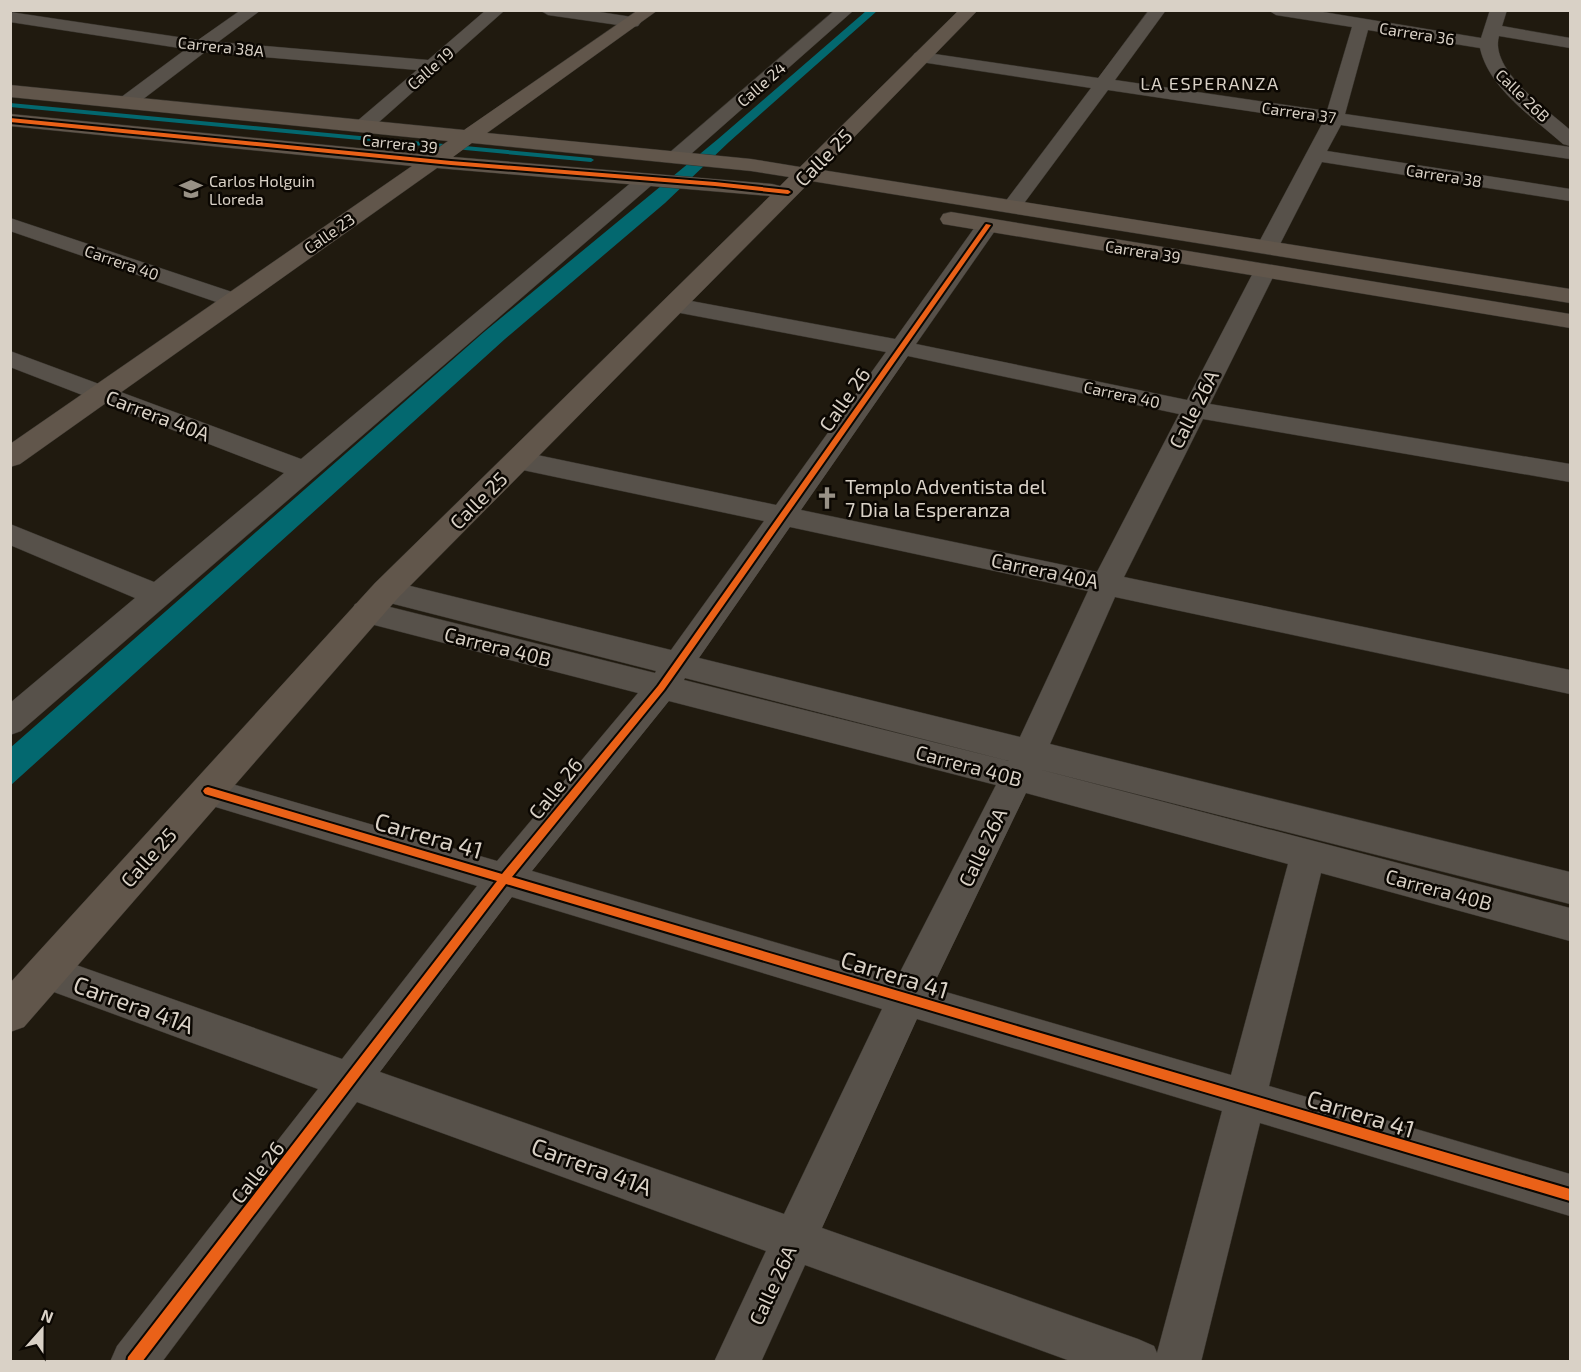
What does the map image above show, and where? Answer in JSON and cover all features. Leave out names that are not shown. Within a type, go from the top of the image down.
[{"type":"main road","name":"Calle 23","points":[[10,458],[650,10]]},
{"type":"main road","name":"Calle 25","points":[[10,1013],[376,602],[970,10]]},
{"type":"main road","name":"Carrera 39","points":[[10,91],[363,126],[464,140],[716,161],[798,183],[988,225],[1570,296]]},
{"type":"main road","name":"Carrera 39","points":[[10,120],[654,180],[715,184],[798,183],[1012,206],[1570,321]]},
{"type":"street","points":[[10,16],[18,10]]},
{"type":"street","points":[[127,102],[253,10]]},
{"type":"street","name":"Calle 19","points":[[363,126],[497,10]]},
{"type":"street","points":[[548,10],[632,22]]},
{"type":"street","name":"Calle 24","points":[[681,157],[846,10]]},
{"type":"street","points":[[1012,206],[1158,10]]},
{"type":"street","name":"Carrera 36","points":[[1276,10],[1361,24],[1570,43]]},
{"type":"street","points":[[1491,37],[1499,10]]},
{"type":"street","name":"Carrera 38A","points":[[10,16],[201,46],[433,66]]},
{"type":"street","name":"Calle 26A","points":[[737,1362],[907,998],[1024,764],[1106,583],[1335,117],[1361,24]]},
{"type":"street","name":"Calle 26B","points":[[1491,37],[1490,61],[1501,76],[1570,140]]},
{"type":"street","name":"Carrera 37","points":[[921,57],[1570,153]]},
{"type":"street","name":"Carrera 38","points":[[1317,155],[1570,195]]},
{"type":"street","points":[[10,722],[305,471],[654,180]]},
{"type":"street","name":"Carrera 40","points":[[10,224],[233,300]]},
{"type":"street","name":"Calle 26","points":[[133,1362],[505,878],[669,676],[988,225]]},
{"type":"street","name":"Carrera 40","points":[[675,305],[902,348],[1193,409],[1570,473]]},
{"type":"street","name":"Carrera 40A","points":[[10,358],[305,471]]},
{"type":"street","name":"Carrera 40A","points":[[518,460],[1570,682]]},
{"type":"street","points":[[10,534],[159,596]]},
{"type":"street","name":"Carrera 40B","points":[[376,602],[1024,764],[1570,888]]},
{"type":"street","name":"Carrera 40B","points":[[1024,764],[1308,854],[1570,924]]},
{"type":"street","name":"Carrera 41","points":[[208,791],[1570,1195]]},
{"type":"street","points":[[1178,1362],[1308,854]]},
{"type":"street","name":"Carrera 41A","points":[[45,972],[1138,1362]]},
{"type":"water","points":[[866,11],[877,11],[729,142],[665,203],[505,339],[11,785],[10,748],[484,332],[718,139]]},
{"type":"waterway","points":[[10,105],[591,160]]},
{"type":"cycle path","points":[[10,120],[451,163],[788,192]]},
{"type":"cycle path","points":[[133,1362],[505,878],[661,688],[988,225]]},
{"type":"cycle path","points":[[208,791],[1570,1195]]},
{"type":"place","name":"Carlos Holguin Lloreda","points":[[191,189]]},
{"type":"place","name":"Templo Adventista del 7 Dia la Esperanza","points":[[827,498]]},
{"type":"district","name":"LA ESPERANZA","points":[[1210,83]]}]
